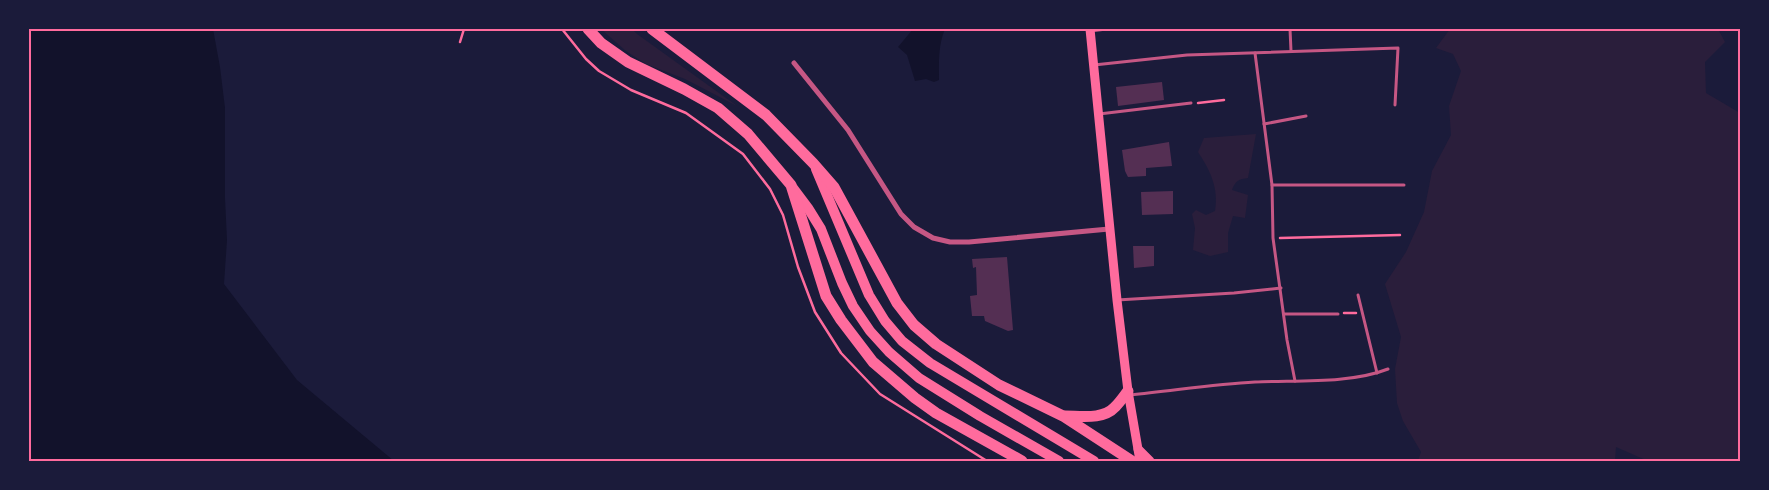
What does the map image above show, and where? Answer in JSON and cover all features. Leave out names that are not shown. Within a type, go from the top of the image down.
[{"type":"highway","points":[[588,29],[601,43],[628,62],[718,108],[748,134],[791,185],[826,296],[841,320],[873,362],[893,381],[922,403],[1022,461]]},
{"type":"highway","points":[[652,29],[766,115],[813,163],[834,187],[897,303],[914,325],[936,344],[999,385],[1063,416],[1132,461]]},
{"type":"highway","points":[[1063,416],[1103,414],[1114,408],[1128,393]]},
{"type":"main road","points":[[1090,30],[1117,300],[1128,393],[1140,461]]},
{"type":"main road","points":[[813,163],[869,295],[885,321],[902,341],[930,363],[1094,461]]},
{"type":"main road","points":[[791,185],[821,229],[853,306],[870,331],[904,367],[980,416],[1059,461]]},
{"type":"main road","points":[[1138,449],[1150,461]]},
{"type":"street","points":[[794,63],[848,130],[901,214],[914,228],[933,238],[950,242],[969,242],[1109,228]]},
{"type":"lane","points":[[1090,30],[1106,29]]},
{"type":"lane","points":[[1290,29],[1291,52]]},
{"type":"lane","points":[[1093,65],[1156,58],[1398,48],[1395,105]]},
{"type":"lane","points":[[1255,53],[1272,185],[1274,238],[1295,381]]},
{"type":"lane","points":[[1098,115],[1191,103]]},
{"type":"lane","points":[[1264,124],[1306,116]]},
{"type":"lane","points":[[1272,185],[1404,185]]},
{"type":"lane","points":[[1117,300],[1234,293],[1281,288]]},
{"type":"lane","points":[[1358,295],[1377,373]]},
{"type":"lane","points":[[1284,314],[1338,314]]},
{"type":"lane","points":[[1128,393],[1253,382],[1326,380],[1377,373],[1388,369]]},
{"type":"path","points":[[460,42],[464,29]]},
{"type":"path","points":[[562,29],[599,71],[631,90],[686,113],[743,154],[770,189],[779,206],[798,267],[815,312],[841,353],[880,394],[987,461]]},
{"type":"path","points":[[1191,103],[1224,100]]},
{"type":"path","points":[[1274,238],[1400,235]]},
{"type":"path","points":[[1338,314],[1362,313]]},
{"type":"shaded area","points":[[29,29],[213,29],[225,108],[227,240],[224,284],[297,380],[394,461],[29,461]]},
{"type":"shaded area","points":[[601,29],[632,29],[737,106],[685,79],[646,64],[626,51]]},
{"type":"shaded area","points":[[913,29],[945,29],[940,48],[939,80],[934,82],[926,79],[915,81],[907,55],[898,47]]},
{"type":"shaded area","points":[[1450,29],[1718,29],[1725,42],[1705,62],[1706,93],[1740,113],[1740,461],[1648,461],[1616,447],[1615,461],[1418,461],[1421,452],[1403,421],[1397,403],[1395,369],[1401,337],[1385,284],[1406,252],[1424,212],[1432,171],[1451,135],[1449,106],[1461,71],[1453,54],[1436,48]]},
{"type":"shaded area","points":[[1256,134],[1248,178],[1234,184],[1232,190],[1248,195],[1245,218],[1233,216],[1228,233],[1228,252],[1210,256],[1193,250],[1195,228],[1192,214],[1196,210],[1206,215],[1215,211],[1216,203],[1215,187],[1198,152],[1204,138]]},
{"type":"building","points":[[1162,82],[1164,100],[1118,106],[1116,87]]},
{"type":"building","points":[[1169,142],[1172,166],[1146,168],[1146,176],[1128,177],[1125,171],[1122,150]]},
{"type":"building","points":[[1173,191],[1173,214],[1142,215],[1141,192]]},
{"type":"building","points":[[1133,246],[1154,246],[1154,266],[1134,268]]},
{"type":"building","points":[[1007,257],[1013,330],[1008,331],[985,321],[984,316],[972,316],[970,296],[977,295],[976,267],[973,268],[972,259]]}]
